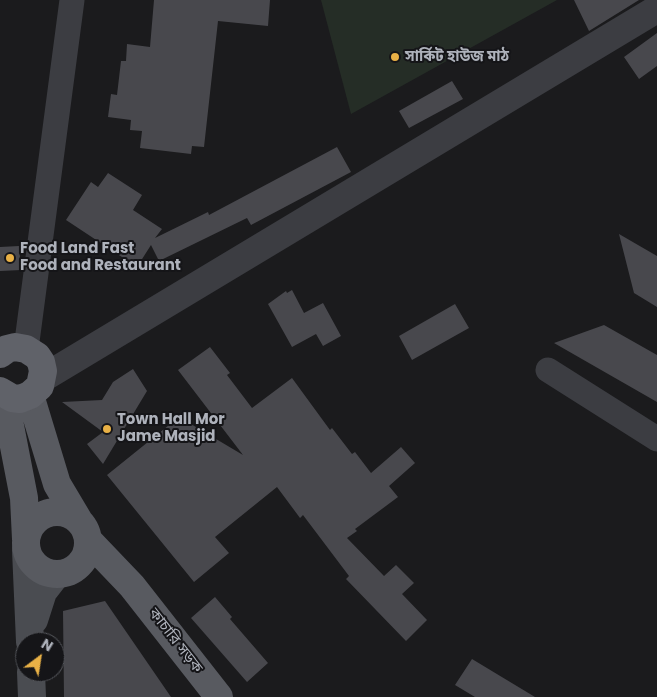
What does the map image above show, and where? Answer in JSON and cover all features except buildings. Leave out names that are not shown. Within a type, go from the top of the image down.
[{"type":"highway","points":[[0,354],[7,349],[15,347],[26,349],[37,356],[41,362],[19,390]]},
{"type":"main road","name":"কাচারি সড়ক","points":[[19,390],[57,484],[83,530],[132,586],[218,697]]},
{"type":"main road","points":[[19,390],[30,632]]},
{"type":"main road","points":[[32,632],[43,592],[83,560],[87,550],[83,530],[70,515],[61,512],[51,512],[33,522],[28,530],[26,545],[30,560],[46,572],[67,571]]},
{"type":"main road","name":"কাচারি সড়ক","points":[[67,571],[111,576],[132,586]]},
{"type":"main road","points":[[31,682],[32,697]]},
{"type":"street","points":[[26,349],[72,0]]},
{"type":"street","points":[[19,390],[657,9]]},
{"type":"street","points":[[548,370],[657,439]]},
{"type":"shaded area","name":"সার্কিট হাউজ মাঠ","points":[[321,0],[557,0],[351,114]]},
{"type":"place","name":"সার্কিট হাউজ মাঠ","points":[[395,57]]},
{"type":"place","name":"Food Land Fast Food and Restaurant","points":[[10,258]]},
{"type":"place","name":"Town Hall Mor Jame Masjid","points":[[107,429]]}]
